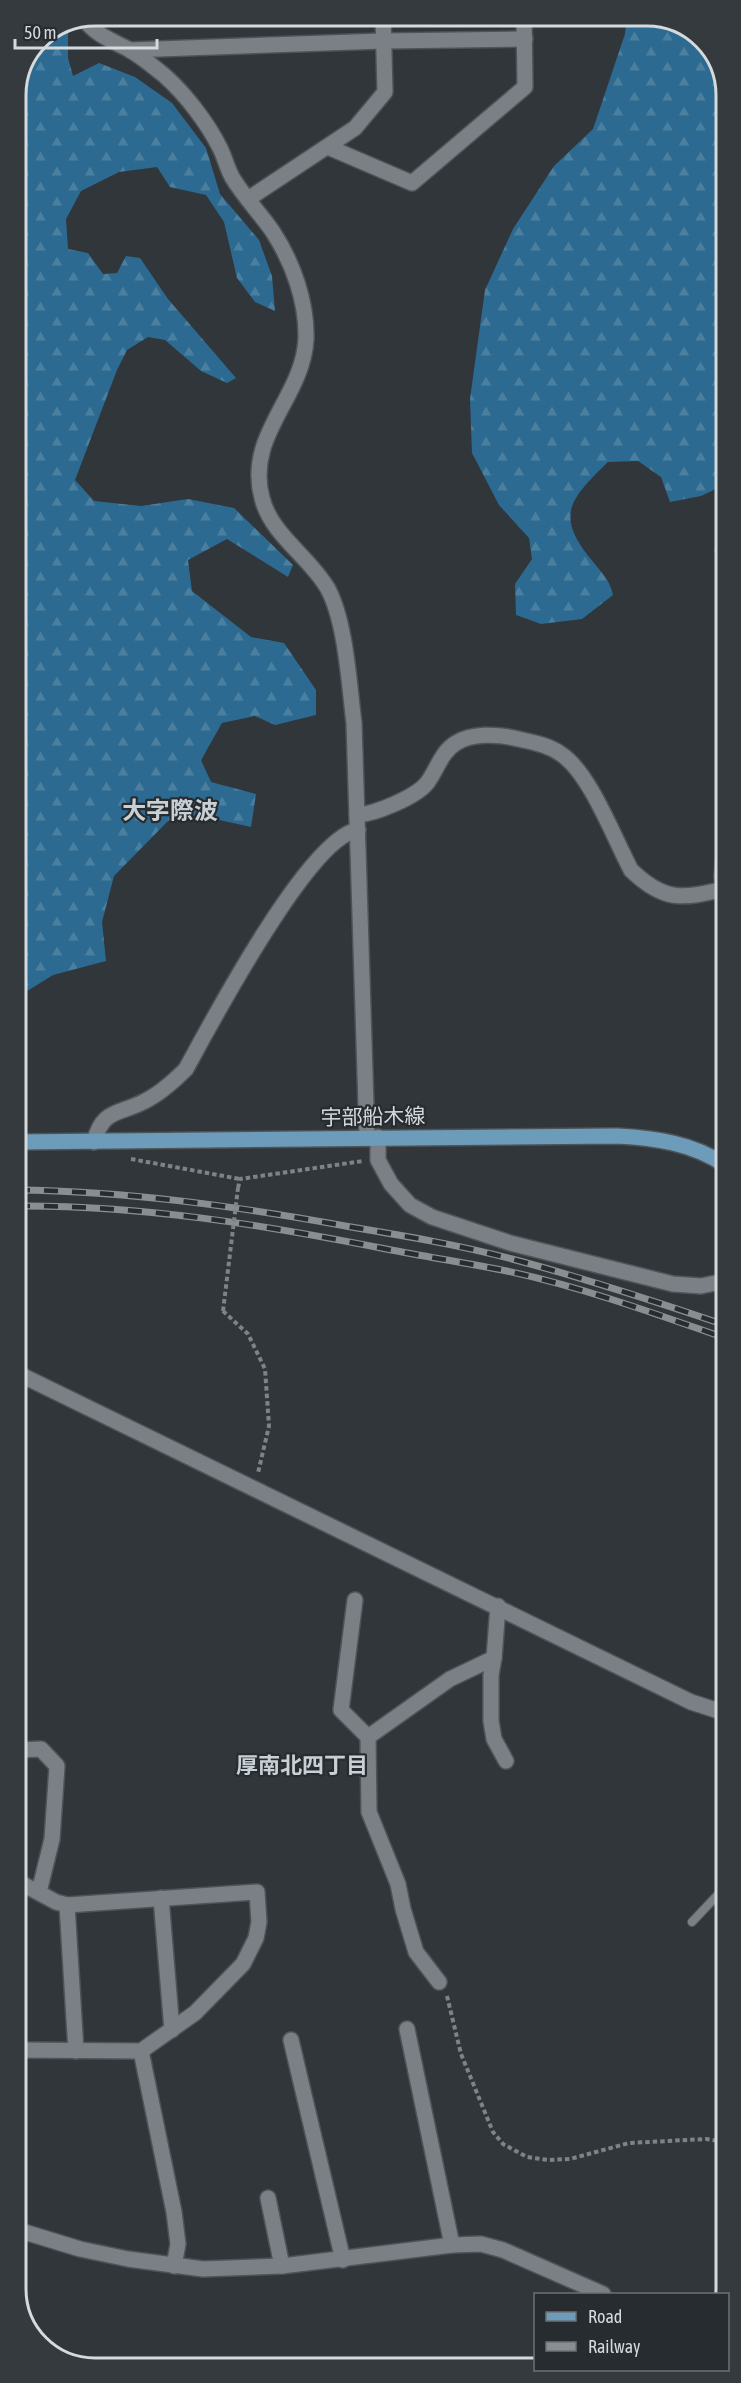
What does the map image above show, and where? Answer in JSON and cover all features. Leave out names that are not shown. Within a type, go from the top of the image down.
[{"type":"main road","name":"宇部船木線","points":[[26,1142],[373,1137],[646,1138],[676,1142],[716,1159]]},
{"type":"street","points":[[89,26],[93,31],[130,50],[165,77],[197,113],[219,147],[232,177],[286,254],[294,274],[305,319],[306,340],[302,362],[261,450],[259,482],[262,500],[272,520],[327,588],[335,606],[354,723],[373,1137],[378,1160],[391,1184],[410,1205],[458,1227],[510,1243],[673,1284],[701,1286],[716,1283]]},
{"type":"street","points":[[248,199],[355,128],[385,92],[383,26]]},
{"type":"street","points":[[328,147],[412,183],[525,87],[524,26]]},
{"type":"street","points":[[130,50],[383,41],[525,39]]},
{"type":"street","points":[[357,815],[368,814],[417,792],[426,785],[440,759],[456,743],[477,736],[503,735],[545,745],[562,754],[578,768],[631,870],[644,882],[660,893],[678,896],[716,892]]},
{"type":"street","points":[[94,1142],[98,1126],[113,1112],[145,1102],[170,1085],[186,1069],[283,903],[336,841],[347,832],[358,830]]},
{"type":"street","points":[[26,1377],[691,1702],[716,1710]]},
{"type":"street","points":[[355,1599],[341,1710],[368,1737],[369,1812],[398,1884],[416,1952],[439,1982]]},
{"type":"street","points":[[498,1606],[494,1658],[490,1675],[491,1720],[494,1740],[506,1761]]},
{"type":"street","points":[[368,1737],[450,1679],[494,1658]]},
{"type":"street","points":[[26,1750],[41,1749],[57,1766],[52,1839],[39,1892]]},
{"type":"street","points":[[26,1886],[67,1905],[257,1892],[259,1922],[256,1938],[243,1964],[195,2013],[141,2051],[26,2050]]},
{"type":"street","points":[[161,1898],[172,2030]]},
{"type":"street","points":[[67,1905],[75,2051]]},
{"type":"street","points":[[406,2029],[452,2246]]},
{"type":"street","points":[[291,2040],[343,2260]]},
{"type":"street","points":[[141,2051],[174,2212],[178,2244],[174,2266]]},
{"type":"street","points":[[268,2198],[282,2266]]},
{"type":"street","points":[[26,2232],[81,2249],[202,2269],[282,2266],[481,2244],[503,2250],[599,2293]]},
{"type":"lane","points":[[692,1922],[716,1897]]},
{"type":"path","points":[[121,1157],[240,1179],[378,1160]]},
{"type":"path","points":[[240,1179],[222,1311],[248,1334],[265,1369],[269,1426],[254,1488]]},
{"type":"path","points":[[439,1982],[447,1996],[461,2054],[493,2132],[503,2144],[527,2157],[548,2160],[570,2159],[629,2143],[716,2140]]},
{"type":"green space","points":[[626,26],[651,26],[669,29],[681,35],[704,56],[715,85],[716,489],[701,496],[670,502],[661,477],[638,461],[608,462],[576,498],[571,509],[571,520],[574,533],[606,578],[613,595],[582,619],[541,624],[516,615],[515,584],[532,559],[529,538],[499,505],[472,453],[470,399],[485,290],[513,229],[554,166],[593,129]]},
{"type":"green space","points":[[68,31],[68,58],[73,76],[99,63],[135,77],[172,103],[206,148],[220,194],[259,240],[272,276],[275,311],[255,302],[237,278],[224,222],[206,195],[170,187],[157,167],[119,172],[81,191],[66,219],[68,249],[88,253],[103,274],[117,273],[126,256],[140,258],[168,299],[236,378],[227,383],[201,371],[165,340],[148,337],[127,350],[117,370],[75,480],[94,501],[141,506],[188,499],[234,508],[293,565],[288,577],[227,539],[188,560],[192,591],[251,637],[284,643],[316,690],[316,715],[275,725],[255,716],[222,723],[201,760],[211,782],[256,794],[251,827],[197,815],[168,821],[114,876],[102,922],[106,961],[53,975],[26,992],[26,94],[27,81],[37,56],[56,37]]},
{"type":"railway","points":[[26,1190],[101,1193],[185,1201],[432,1241],[566,1274],[716,1322]]},
{"type":"railway","points":[[26,1206],[109,1209],[202,1218],[294,1232],[492,1268],[535,1277],[590,1293],[716,1335]]},
{"type":"district","name":"大字際波","points":[[170,811]]},
{"type":"district","name":"厚南北四丁目","points":[[302,1765]]}]
